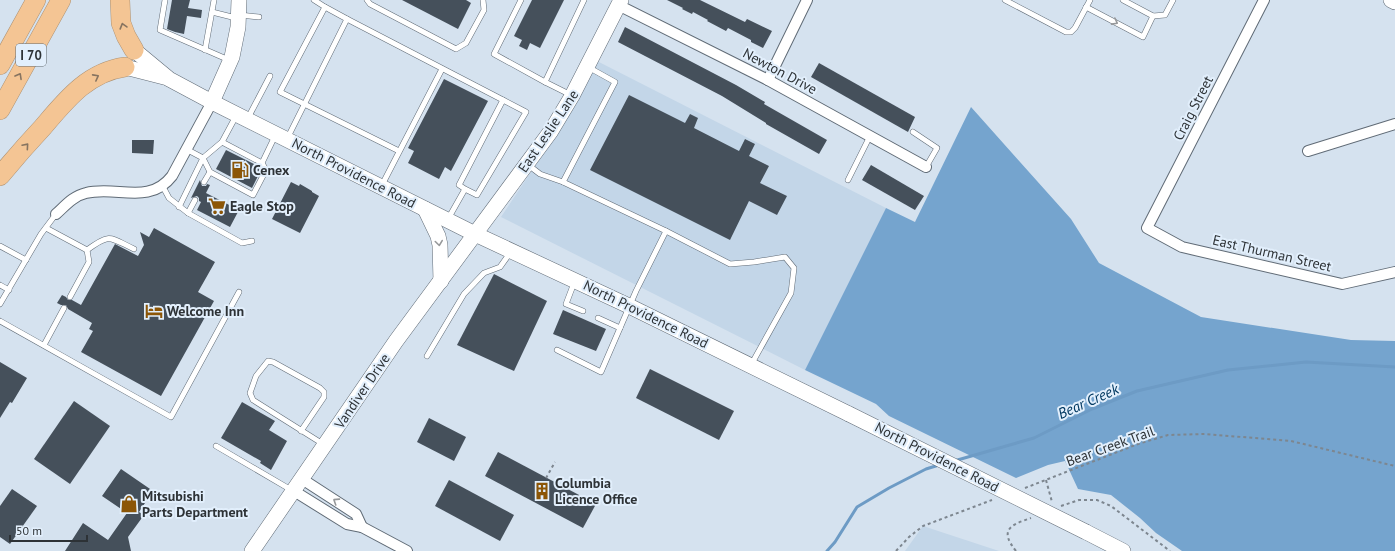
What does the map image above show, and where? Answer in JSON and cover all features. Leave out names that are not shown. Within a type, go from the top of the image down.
[{"type":"highway","name":"I 70","points":[[0,65],[36,0]]},
{"type":"highway","name":"I 70","points":[[0,110],[61,0]]},
{"type":"highway","points":[[120,0],[121,24],[134,50]]},
{"type":"highway","points":[[0,176],[70,95],[87,82],[101,74],[115,68],[125,67]]},
{"type":"street","points":[[768,80],[807,0]]},
{"type":"street","name":"Craig Street","points":[[1147,228],[1264,0]]},
{"type":"street","points":[[1391,0],[1395,2]]},
{"type":"street","name":"Newton Drive","points":[[620,3],[768,80],[926,167]]},
{"type":"street","name":"East Leslie Lane","points":[[475,234],[551,132],[572,96],[620,3]]},
{"type":"street","points":[[56,214],[75,197],[86,193],[101,192],[135,194],[153,190],[166,183],[172,176],[212,102],[230,61],[238,27],[239,11]]},
{"type":"street","name":"North Providence Road","points":[[134,50],[169,79],[281,137],[475,234],[576,280],[751,365],[1123,551]]},
{"type":"street","name":"North Providence Road","points":[[125,67],[169,79]]},
{"type":"street","points":[[1308,151],[1395,124]]},
{"type":"street","points":[[425,208],[438,236],[440,244],[441,281]]},
{"type":"street","name":"East Thurman Street","points":[[1147,228],[1182,247],[1342,284],[1395,272]]},
{"type":"street","name":"Vandiver Drive","points":[[252,551],[396,341],[475,234]]},
{"type":"street","points":[[298,485],[356,514],[362,527]]},
{"type":"street","points":[[298,485],[347,524],[362,527],[392,548],[407,551]]},
{"type":"lane","points":[[165,0],[160,30],[230,61]]},
{"type":"lane","points":[[205,50],[214,0]]},
{"type":"lane","points":[[314,0],[347,19],[442,69],[503,100],[526,112],[477,195],[459,185],[503,100]]},
{"type":"lane","points":[[367,0],[370,4],[456,48],[466,42],[484,10],[483,0]]},
{"type":"lane","points":[[521,0],[494,54],[572,96]]},
{"type":"lane","points":[[546,82],[584,0]]},
{"type":"lane","points":[[1005,0],[1066,32],[1071,32],[1075,28],[1090,0]]},
{"type":"lane","points":[[1123,0],[1153,16],[1165,15],[1173,0]]},
{"type":"lane","points":[[326,7],[280,92],[399,151]]},
{"type":"lane","points":[[1086,7],[1143,37],[1153,16]]},
{"type":"lane","points":[[212,12],[239,11],[259,17]]},
{"type":"lane","points":[[262,163],[305,104],[347,19]]},
{"type":"lane","points":[[564,182],[615,82],[587,66]]},
{"type":"lane","points":[[381,186],[442,69]]},
{"type":"lane","points":[[179,207],[203,158],[222,142],[242,117],[270,76]]},
{"type":"lane","points":[[913,132],[937,148],[926,167]]},
{"type":"lane","points":[[848,180],[870,136]]},
{"type":"lane","points":[[186,149],[203,158],[210,172],[253,195],[266,170],[262,163],[253,161],[239,154],[222,142]]},
{"type":"lane","points":[[527,164],[540,174],[564,182],[666,231],[730,264],[786,257],[794,268],[791,293],[751,365]]},
{"type":"lane","points":[[204,182],[210,172]]},
{"type":"lane","points":[[225,181],[228,176]]},
{"type":"lane","points":[[238,188],[242,182]]},
{"type":"lane","points":[[162,185],[169,198],[188,214],[242,243],[252,241]]},
{"type":"lane","points":[[447,220],[465,189]]},
{"type":"lane","points":[[188,214],[195,200]]},
{"type":"lane","points":[[0,304],[56,214]]},
{"type":"lane","points":[[46,228],[87,250],[90,262],[70,298]]},
{"type":"lane","points":[[557,350],[601,372],[630,306],[666,231]]},
{"type":"lane","points":[[87,250],[101,239],[112,238],[134,249]]},
{"type":"lane","points":[[0,246],[26,260]]},
{"type":"lane","points":[[427,356],[464,294],[484,273],[500,267],[512,250]]},
{"type":"lane","points":[[576,280],[566,304],[583,311]]},
{"type":"lane","points":[[0,285],[8,290]]},
{"type":"lane","points":[[0,321],[171,417],[239,292]]},
{"type":"lane","points":[[44,345],[64,308]]},
{"type":"lane","points":[[598,318],[620,328]]},
{"type":"lane","points":[[302,431],[324,397],[324,392],[320,388],[273,362],[268,361],[256,376],[250,393],[253,400],[302,431],[325,445]]},
{"type":"lane","points":[[216,446],[298,485]]},
{"type":"path","name":"Bear Creek Trail","points":[[1024,488],[1138,444],[1168,435],[1205,434],[1291,441],[1395,466]]},
{"type":"path","points":[[546,478],[555,462]]},
{"type":"path","points":[[896,551],[909,537],[923,526],[994,499]]},
{"type":"path","points":[[1060,506],[1079,500],[1097,500],[1111,506],[1170,551]]},
{"type":"shaded area","points":[[595,60],[886,208],[805,370],[501,217],[553,139]]},
{"type":"shaded area","points":[[971,107],[1071,219],[1099,263],[1201,317],[1351,340],[1395,341],[1395,551],[1182,551],[1156,533],[1111,495],[1078,489],[1065,461],[1048,465],[1016,478],[889,416],[876,404],[805,370],[886,208],[915,222]]},
{"type":"shaded area","points":[[923,526],[999,551],[905,551]]},
{"type":"building","points":[[172,0],[190,0],[188,8],[202,10],[201,18],[187,16],[184,34],[167,29]]},
{"type":"building","points":[[402,0],[466,0],[471,3],[458,29]]},
{"type":"building","points":[[532,0],[564,0],[540,48],[530,43],[527,50],[519,46],[522,40],[514,36]]},
{"type":"building","points":[[667,0],[700,0],[745,22],[747,19],[772,31],[763,48],[728,28],[726,31],[693,12],[692,14]]},
{"type":"building","points":[[625,27],[736,85],[765,102],[764,104],[827,140],[819,154],[766,124],[722,96],[618,42]]},
{"type":"building","points":[[819,63],[915,117],[908,132],[811,77]]},
{"type":"building","points":[[444,79],[488,101],[451,171],[445,167],[439,179],[408,163],[414,151],[408,148]]},
{"type":"building","points":[[629,95],[685,123],[690,114],[698,118],[694,128],[739,151],[745,139],[755,144],[749,156],[769,166],[760,183],[787,196],[777,215],[749,201],[730,240],[590,170]]},
{"type":"building","points":[[132,140],[154,140],[153,154],[132,153]]},
{"type":"building","points":[[226,150],[260,167],[261,170],[252,188],[216,169]]},
{"type":"building","points":[[871,165],[924,196],[915,210],[862,180]]},
{"type":"building","points":[[200,180],[202,186],[206,186],[207,184],[210,185],[206,193],[239,210],[230,227],[197,210],[201,202],[199,201],[199,198],[197,196],[191,198]]},
{"type":"building","points":[[291,182],[299,186],[300,184],[319,196],[300,233],[272,219]]},
{"type":"building","name":"Welcome Inn","points":[[154,228],[215,262],[198,292],[214,301],[161,396],[81,352],[93,331],[89,329],[92,323],[68,309],[66,305],[57,303],[62,295],[68,300],[72,300],[81,305],[115,244],[138,256],[144,245],[140,232],[149,237]]},
{"type":"building","points":[[494,274],[547,301],[514,371],[457,345]]},
{"type":"building","points":[[563,310],[606,329],[596,351],[553,334]]},
{"type":"building","points":[[0,362],[27,378],[12,403],[10,402],[0,418]]},
{"type":"building","points":[[650,369],[734,411],[719,440],[636,398]]},
{"type":"building","points":[[74,401],[110,426],[70,484],[34,459]]},
{"type":"building","points":[[242,402],[275,421],[269,430],[287,441],[271,470],[260,463],[261,461],[221,438]]},
{"type":"building","points":[[429,418],[466,437],[454,461],[417,442]]},
{"type":"building","name":"Columbia Licence Office","points":[[498,452],[596,504],[583,528],[485,476]]},
{"type":"building","name":"Mitsubishi Parts Department","points":[[121,469],[153,491],[139,512],[144,515],[128,537],[131,551],[65,551],[83,523],[108,540],[127,513],[102,496]]},
{"type":"building","points":[[449,480],[514,515],[500,541],[435,506]]},
{"type":"building","points":[[12,489],[37,506],[10,544],[0,537],[0,506]]},
{"type":"waterway","name":"Bear Creek","points":[[954,461],[1034,438],[1092,409],[1137,391],[1228,370],[1306,362],[1395,367]]},
{"type":"waterway","name":"Bear Creek","points":[[827,551],[835,542],[857,507],[889,488],[926,469],[939,465]]},
{"type":"place","name":"Cenex","points":[[240,170]]},
{"type":"place","name":"Eagle Stop","points":[[217,206]]},
{"type":"place","name":"Welcome Inn","points":[[154,311]]},
{"type":"place","name":"Columbia Licence Office","points":[[542,491]]},
{"type":"place","name":"Mitsubishi Parts Department","points":[[129,504]]}]
